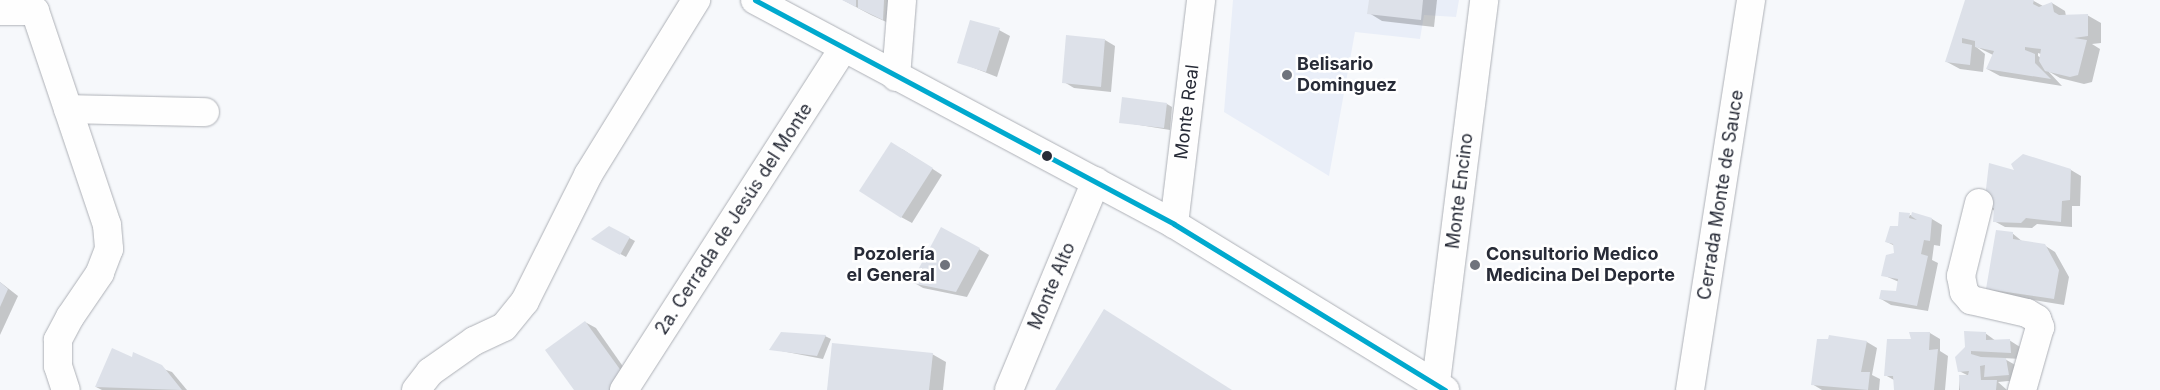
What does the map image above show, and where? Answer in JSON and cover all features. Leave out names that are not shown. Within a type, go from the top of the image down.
[{"type":"street","points":[[416,390],[430,372],[474,341],[504,327],[525,301],[588,175],[696,0]]},
{"type":"street","points":[[756,0],[896,77],[1096,181],[1174,224],[1441,386]]},
{"type":"street","points":[[896,77],[902,0]]},
{"type":"street","name":"Monte Real","points":[[1174,224],[1201,0]]},
{"type":"street","name":"Monte Encino","points":[[1441,386],[1484,0]]},
{"type":"street","name":"Cerrada Monte de Sauce","points":[[1690,390],[1751,0]]},
{"type":"street","points":[[0,11],[35,11],[108,225],[109,249],[100,273],[70,317],[58,340],[58,366],[66,390]]},
{"type":"street","name":"2a. Cerrada de Jesús del Monte","points":[[624,390],[844,47]]},
{"type":"street","points":[[68,109],[205,112]]},
{"type":"street","name":"Monte Alto","points":[[1008,390],[1096,181]]},
{"type":"street","points":[[1979,203],[1961,276],[1964,292],[1972,300],[2027,313],[2037,319],[2040,327],[2022,390]]},
{"type":"shaded area","name":"Belisario Dominguez","points":[[1233,0],[1459,0],[1456,17],[1424,15],[1420,39],[1355,32],[1329,176],[1224,112]]},
{"type":"building","points":[[842,0],[856,0],[856,7]]},
{"type":"building","points":[[858,0],[884,0],[883,20],[858,8]]},
{"type":"building","points":[[1369,0],[1423,0],[1421,20],[1367,14]]},
{"type":"building","points":[[1965,0],[2034,0],[2033,4],[2039,7],[2052,2],[2054,12],[2059,15],[2088,14],[2088,36],[2074,38],[2087,40],[2078,75],[2070,77],[2045,71],[2039,61],[2041,49],[2025,47],[2025,50],[2035,54],[2035,63],[2051,79],[1986,69],[1994,51],[1975,47],[1975,41],[1962,38],[1962,43],[1972,45],[1970,65],[1945,62]]},
{"type":"building","points":[[970,20],[1000,28],[986,72],[957,63]]},
{"type":"building","points":[[1066,35],[1105,39],[1101,87],[1062,83]]},
{"type":"building","points":[[1122,97],[1167,103],[1164,128],[1119,123]]},
{"type":"building","points":[[891,142],[933,168],[901,218],[859,191]]},
{"type":"building","points":[[2023,154],[2071,169],[2070,200],[2062,201],[2061,222],[2026,218],[2021,223],[1993,222],[1994,208],[1984,206],[1989,163],[2014,170],[2011,164]]},
{"type":"building","points":[[1899,212],[1910,213],[1909,218],[1917,220],[1911,216],[1912,212],[1932,218],[1930,241],[1924,240],[1921,254],[1928,256],[1917,306],[1879,299],[1881,290],[1896,291],[1898,279],[1881,276],[1886,255],[1894,253],[1893,244],[1885,242],[1890,226],[1898,226]]},
{"type":"building","points":[[609,226],[630,237],[620,255],[591,239]]},
{"type":"building","name":"Pozolería el General","points":[[941,227],[980,248],[956,292],[911,283]]},
{"type":"building","points":[[1996,230],[2013,232],[2013,239],[2045,244],[2059,270],[2054,299],[1986,289]]},
{"type":"building","points":[[0,282],[8,289],[0,307]]},
{"type":"building","points":[[1104,309],[1232,390],[1055,390]]},
{"type":"building","points":[[585,321],[627,379],[611,390],[574,390],[545,350]]},
{"type":"building","points":[[1964,331],[1986,332],[1986,340],[2010,339],[2011,353],[1971,351],[1971,354],[1981,357],[2006,358],[2009,375],[1984,377],[1985,365],[1980,366],[1981,380],[1997,380],[1996,390],[1960,390],[1959,375],[1968,375],[1969,371],[1958,372],[1955,357],[1965,347]]},
{"type":"building","points":[[781,332],[826,335],[817,356],[769,350]]},
{"type":"building","points":[[1909,332],[1930,332],[1929,350],[1938,349],[1934,390],[1894,390],[1893,376],[1884,376],[1887,339],[1911,339]]},
{"type":"building","points":[[1829,335],[1867,341],[1861,372],[1870,372],[1868,390],[1811,385],[1817,339],[1828,339]]},
{"type":"building","points":[[832,343],[933,353],[929,390],[827,390]]},
{"type":"building","points":[[112,348],[132,357],[133,352],[162,365],[182,390],[95,387]]},
{"type":"transit line","points":[[755,0],[1174,224],[1445,390]]},
{"type":"place","name":"Belisario Dominguez","points":[[1287,75]]},
{"type":"place","name":"Pozolería el General","points":[[945,265]]},
{"type":"place","name":"Consultorio Medico Medicina Del Deporte","points":[[1475,265]]}]
